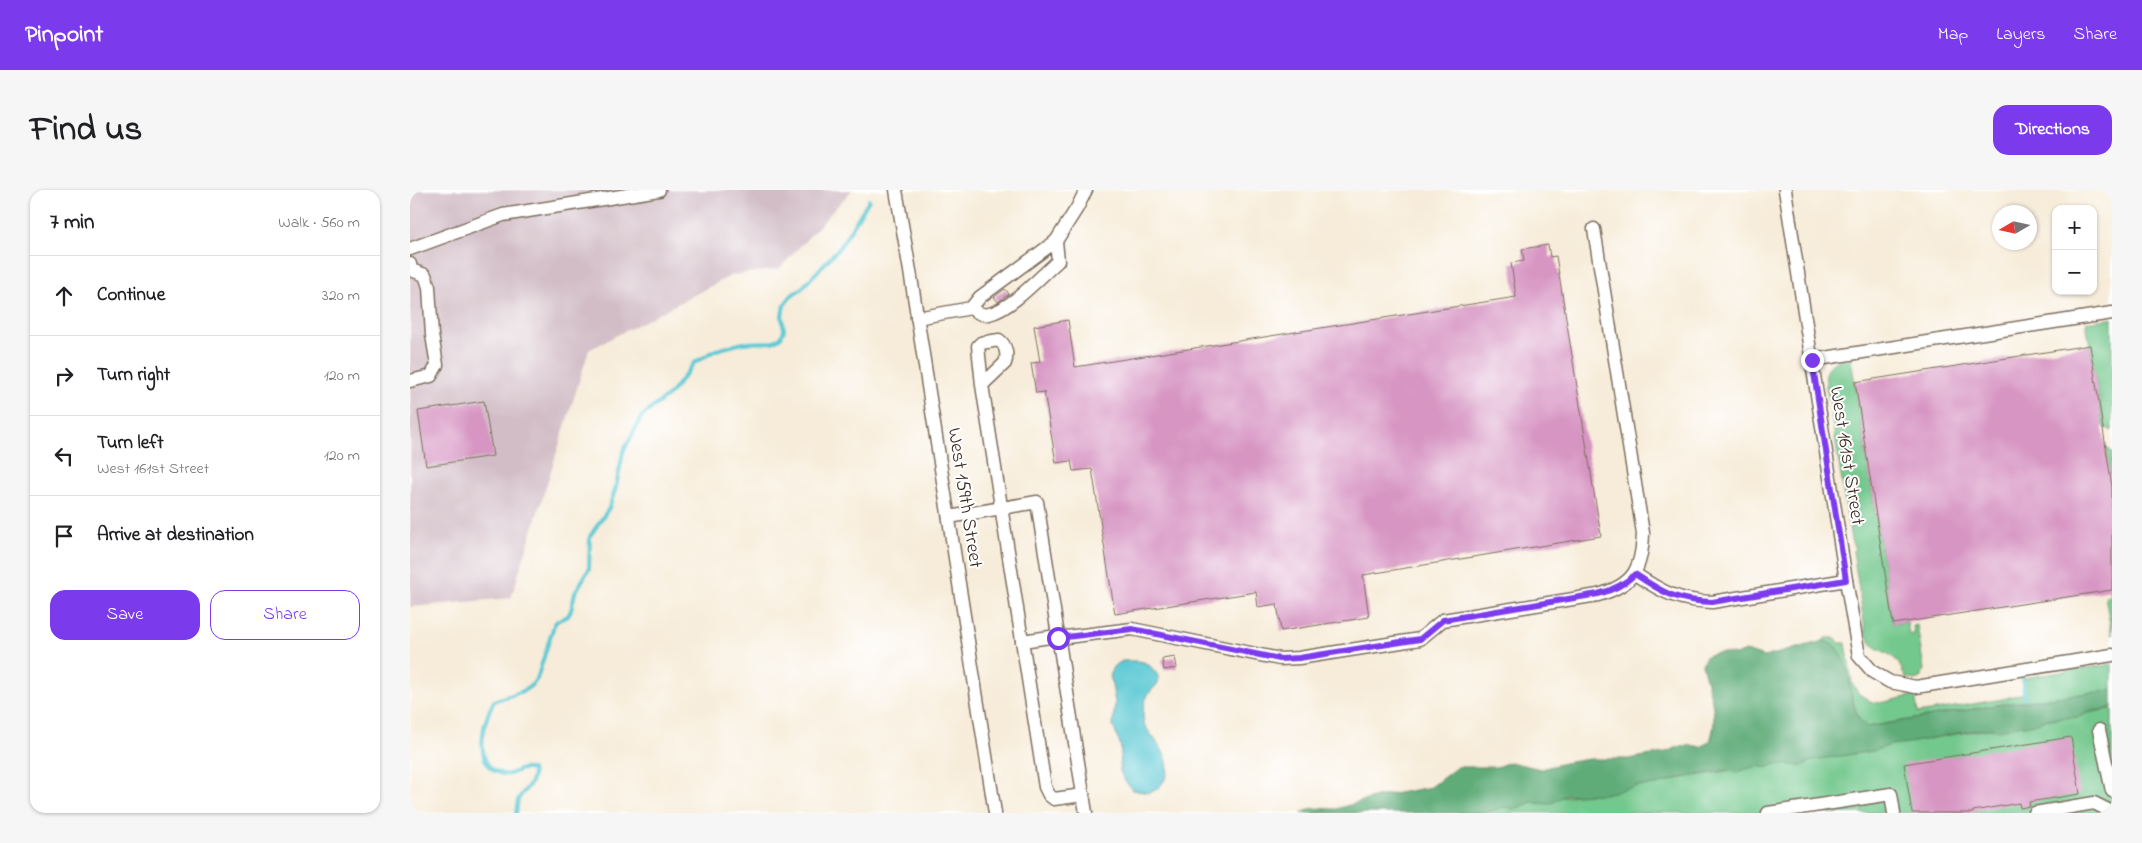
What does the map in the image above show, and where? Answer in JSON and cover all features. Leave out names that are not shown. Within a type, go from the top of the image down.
[{"type":"street","points":[[410,249],[503,215],[659,190]]},
{"type":"street","name":"West 159th Street","points":[[896,190],[995,813]]},
{"type":"street","points":[[917,318],[971,308],[980,297],[1056,241],[1086,190]]},
{"type":"street","name":"West 161st Street","points":[[1785,190],[1859,656],[1873,672],[1890,682],[1916,687],[2112,655]]},
{"type":"street","points":[[1022,641],[1132,629],[1280,659],[1299,658],[1420,639],[1443,620],[1598,594],[1613,590],[1626,583],[1635,574],[1642,553],[1643,533],[1594,229]]},
{"type":"street","points":[[971,308],[980,314],[989,314],[1013,302],[1058,261],[1056,241]]},
{"type":"street","points":[[410,268],[425,275],[429,286],[432,335],[437,365],[430,376],[410,381]]},
{"type":"street","points":[[1812,360],[2112,313]]},
{"type":"street","points":[[982,385],[1045,787],[1049,795],[1054,799],[1083,795]]},
{"type":"street","points":[[948,517],[1037,502],[1086,813]]},
{"type":"street","points":[[1635,574],[1662,593],[1693,602],[1712,602],[1846,580]]},
{"type":"street","points":[[2035,813],[2094,803],[2109,810],[2112,793],[2100,730]]},
{"type":"street","points":[[1768,813],[1891,794],[1894,813]]},
{"type":"shaded area","points":[[410,190],[852,190],[779,269],[732,275],[589,350],[511,598],[410,607]]},
{"type":"green space","points":[[2112,318],[2112,431],[2103,426],[2086,322]]},
{"type":"green space","points":[[1851,359],[1893,624],[1907,622],[1909,635],[1914,634],[1913,626],[1917,625],[1924,670],[1920,678],[1915,680],[1906,678],[1896,660],[1870,642],[1865,629],[1853,551],[1855,548],[1851,540],[1831,412],[1833,409],[1826,385],[1827,372],[1830,366],[1837,361]]},
{"type":"green space","points":[[2106,447],[2112,452],[2112,473],[2110,474]]},
{"type":"green space","points":[[2110,590],[2112,590],[2112,636],[2105,596],[2111,595]]},
{"type":"green space","points":[[1825,638],[1834,638],[1840,643],[1846,643],[1852,683],[1859,694],[1872,702],[1880,703],[1915,695],[1918,713],[2003,699],[2023,693],[2024,698],[2026,698],[2023,678],[2112,664],[2112,690],[2003,704],[1867,727],[1859,719],[1851,695],[1823,641]]},
{"type":"green space","points":[[1823,641],[1833,645],[1840,652],[1848,673],[1855,709],[1860,720],[1867,727],[2003,704],[2112,690],[2112,708],[2090,712],[2079,717],[2048,719],[1999,731],[1993,728],[1891,745],[1873,751],[1814,760],[1801,766],[1776,764],[1766,768],[1751,768],[1737,773],[1728,770],[1604,794],[1566,795],[1549,804],[1536,803],[1534,801],[1515,809],[1504,807],[1484,813],[1301,813],[1313,808],[1336,809],[1376,797],[1431,787],[1457,767],[1496,767],[1510,762],[1541,769],[1590,759],[1628,759],[1663,753],[1681,746],[1701,747],[1710,741],[1714,721],[1712,702],[1702,664],[1706,656],[1721,653],[1735,655],[1746,651],[1764,657]]},
{"type":"green space","points":[[2112,709],[2112,813],[1465,813]]},
{"type":"water","points":[[1122,661],[1144,662],[1159,677],[1158,683],[1146,698],[1143,720],[1165,756],[1168,770],[1161,785],[1149,793],[1133,790],[1124,780],[1120,771],[1121,748],[1113,725],[1115,702],[1110,674],[1113,667]]},
{"type":"building","points":[[1548,245],[1550,257],[1556,256],[1601,536],[1363,575],[1369,617],[1281,631],[1277,604],[1258,607],[1256,592],[1115,614],[1092,469],[1073,471],[1071,461],[1056,463],[1044,392],[1036,393],[1031,363],[1040,362],[1034,326],[1068,320],[1075,367],[1516,297],[1511,263],[1524,261],[1522,249]]},
{"type":"building","points":[[1005,289],[1009,294],[998,302],[994,297]]},
{"type":"building","points":[[2090,345],[2112,487],[2112,590],[1893,624],[1855,382]]},
{"type":"building","points":[[484,401],[493,456],[426,466],[418,411]]},
{"type":"building","points":[[1175,657],[1177,668],[1164,670],[1162,659]]},
{"type":"building","points":[[2071,737],[2080,794],[2029,802],[2030,806],[2020,808],[2019,803],[1973,811],[1973,813],[1912,813],[1904,764]]},
{"type":"waterway","points":[[516,813],[518,800],[531,783],[532,770],[523,769],[510,774],[503,774],[493,770],[483,753],[482,742],[486,719],[494,701],[522,691],[537,679],[554,625],[557,621],[568,616],[575,593],[589,569],[590,536],[609,508],[616,487],[623,452],[642,416],[671,393],[694,363],[716,350],[743,343],[773,342],[781,337],[784,330],[782,315],[784,305],[840,247],[869,200]]},
{"type":"waterway","points":[[2022,678],[2025,697]]},
{"type":"route","points":[[1058,638],[1132,629],[1280,659],[1299,658],[1420,639],[1443,620],[1598,594],[1613,590],[1626,583],[1635,574],[1662,593],[1693,602],[1712,602],[1846,580],[1812,360]]}]
